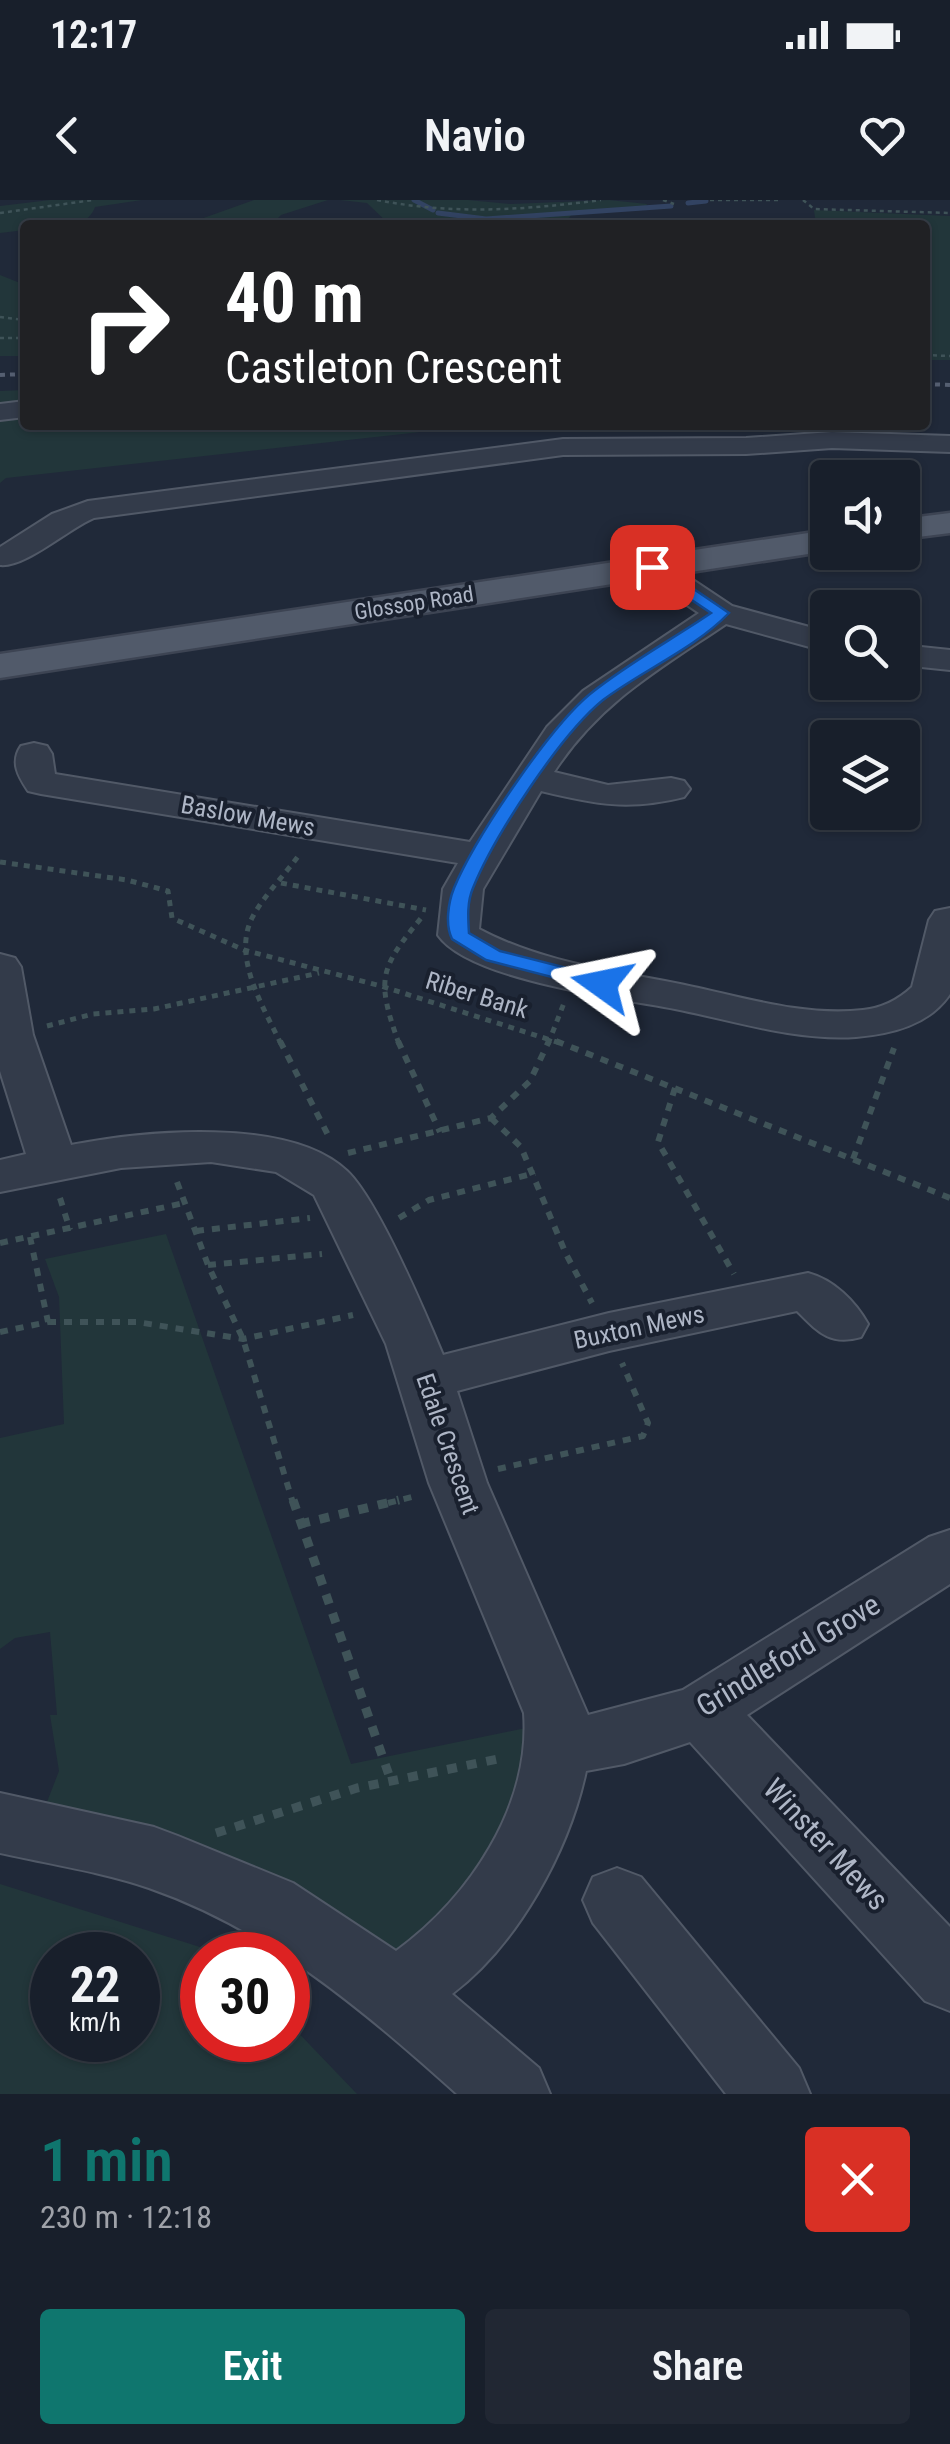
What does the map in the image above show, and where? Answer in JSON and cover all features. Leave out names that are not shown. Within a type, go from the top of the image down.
[{"type":"main road","points":[[920,527],[950,523]]},
{"type":"main road","name":"Glossop Road","points":[[0,666],[810,543]]},
{"type":"street","points":[[6,557],[53,526],[88,510],[563,447],[857,440],[950,444]]},
{"type":"street","points":[[798,443],[819,460]]},
{"type":"street","points":[[18,518],[53,526]]},
{"type":"street","points":[[652,567],[721,613],[810,637]]},
{"type":"street","points":[[721,613],[596,698],[560,735],[463,889],[442,911],[459,935],[493,956],[574,978],[799,1022],[849,1024],[892,1017],[932,995],[950,920]]},
{"type":"street","points":[[920,658],[950,660]]},
{"type":"street","name":"Baslow Mews","points":[[34,754],[34,770],[41,783],[122,781],[318,828],[484,856]]},
{"type":"street","points":[[533,778],[608,796],[671,789]]},
{"type":"street","points":[[0,967],[11,1035],[56,1178]]},
{"type":"street","points":[[0,1176],[56,1178],[166,1148],[229,1147],[277,1156],[349,1208]]},
{"type":"street","name":"Edale Crescent","points":[[349,1208],[426,1379],[456,1480],[556,1713],[558,1748],[546,1808],[503,1886],[453,1952],[397,1993]]},
{"type":"street","name":"Buxton Mews","points":[[426,1379],[608,1332],[808,1291],[842,1324]]},
{"type":"street","name":"Grindleford Grove","points":[[558,1748],[624,1736],[702,1711],[950,1554]]},
{"type":"street","name":"Winster Mews","points":[[702,1711],[950,1977]]},
{"type":"street","points":[[0,1824],[154,1858],[269,1906],[397,1993],[513,2094]]},
{"type":"street","points":[[617,1900],[773,2094]]},
{"type":"path","points":[[0,213],[93,200]]},
{"type":"path","points":[[377,200],[430,212],[532,209],[601,200]]},
{"type":"path","points":[[663,200],[674,204]]},
{"type":"path","points":[[710,200],[782,200]]},
{"type":"path","points":[[803,200],[814,209],[950,213]]},
{"type":"path","points":[[318,828],[260,906],[245,935],[244,950],[256,988],[349,1208]]},
{"type":"path","name":"Riber Bank","points":[[0,862],[127,880],[168,891],[172,918],[244,950],[320,973],[382,986],[550,1039],[950,1198]]},
{"type":"path","points":[[281,882],[442,911]]},
{"type":"path","points":[[440,1132],[390,1016],[382,986],[387,963],[442,911]]},
{"type":"path","points":[[11,1035],[93,1014],[154,1008],[320,973]]},
{"type":"path","points":[[208,1265],[349,1208],[440,1132],[490,1118],[507,1107],[528,1088],[574,978]]},
{"type":"path","points":[[853,1159],[932,995]]},
{"type":"path","points":[[675,1088],[658,1142],[750,1303]]},
{"type":"path","points":[[166,1148],[208,1265],[244,1339],[300,1524],[390,1778]]},
{"type":"path","points":[[196,1231],[430,1200],[535,1173]]},
{"type":"path","points":[[56,1178],[70,1230]]},
{"type":"path","points":[[0,1242],[184,1203]]},
{"type":"path","points":[[30,1236],[48,1322]]},
{"type":"path","points":[[0,1332],[48,1322],[137,1322],[244,1339],[395,1306]]},
{"type":"path","points":[[154,1858],[257,1816],[390,1778],[558,1748]]},
{"type":"green space","points":[[50,200],[142,200],[95,207],[84,220],[20,220],[20,231],[0,233],[0,206]]},
{"type":"green space","points":[[254,200],[328,200],[276,220],[198,220]]},
{"type":"green space","points":[[340,200],[511,204],[609,200],[647,204],[645,208],[574,212],[567,220],[385,220],[367,203]]},
{"type":"green space","points":[[814,210],[950,216],[950,360],[930,360],[930,220],[815,220]]},
{"type":"green space","points":[[0,275],[20,283],[20,356],[0,356]]},
{"type":"green space","points":[[20,390],[20,430],[438,430],[6,478],[0,483],[0,391]]},
{"type":"green space","points":[[166,1234],[351,1764],[545,1724],[531,1799],[399,1971],[40,1820],[59,1771],[50,1715],[57,1715],[50,1632],[15,1638],[0,1649],[0,1438],[64,1424],[59,1297],[45,1259]]},
{"type":"green space","points":[[0,1884],[152,1932],[30,1932],[30,2062],[160,2062],[160,1934],[180,1941],[180,2062],[310,2062],[310,2045],[357,2094],[0,2094]]},
{"type":"waterway","points":[[414,200],[433,210]]},
{"type":"waterway","points":[[688,203],[706,201]]},
{"type":"waterway","points":[[438,213],[486,219],[671,206]]},
{"type":"railway","points":[[0,375],[20,374]]},
{"type":"railway","points":[[930,384],[950,385]]},
{"type":"route","points":[[602,984],[493,956],[459,935],[458,912],[463,889],[498,828],[560,735],[596,698],[721,613],[672,584],[652,567]]}]
